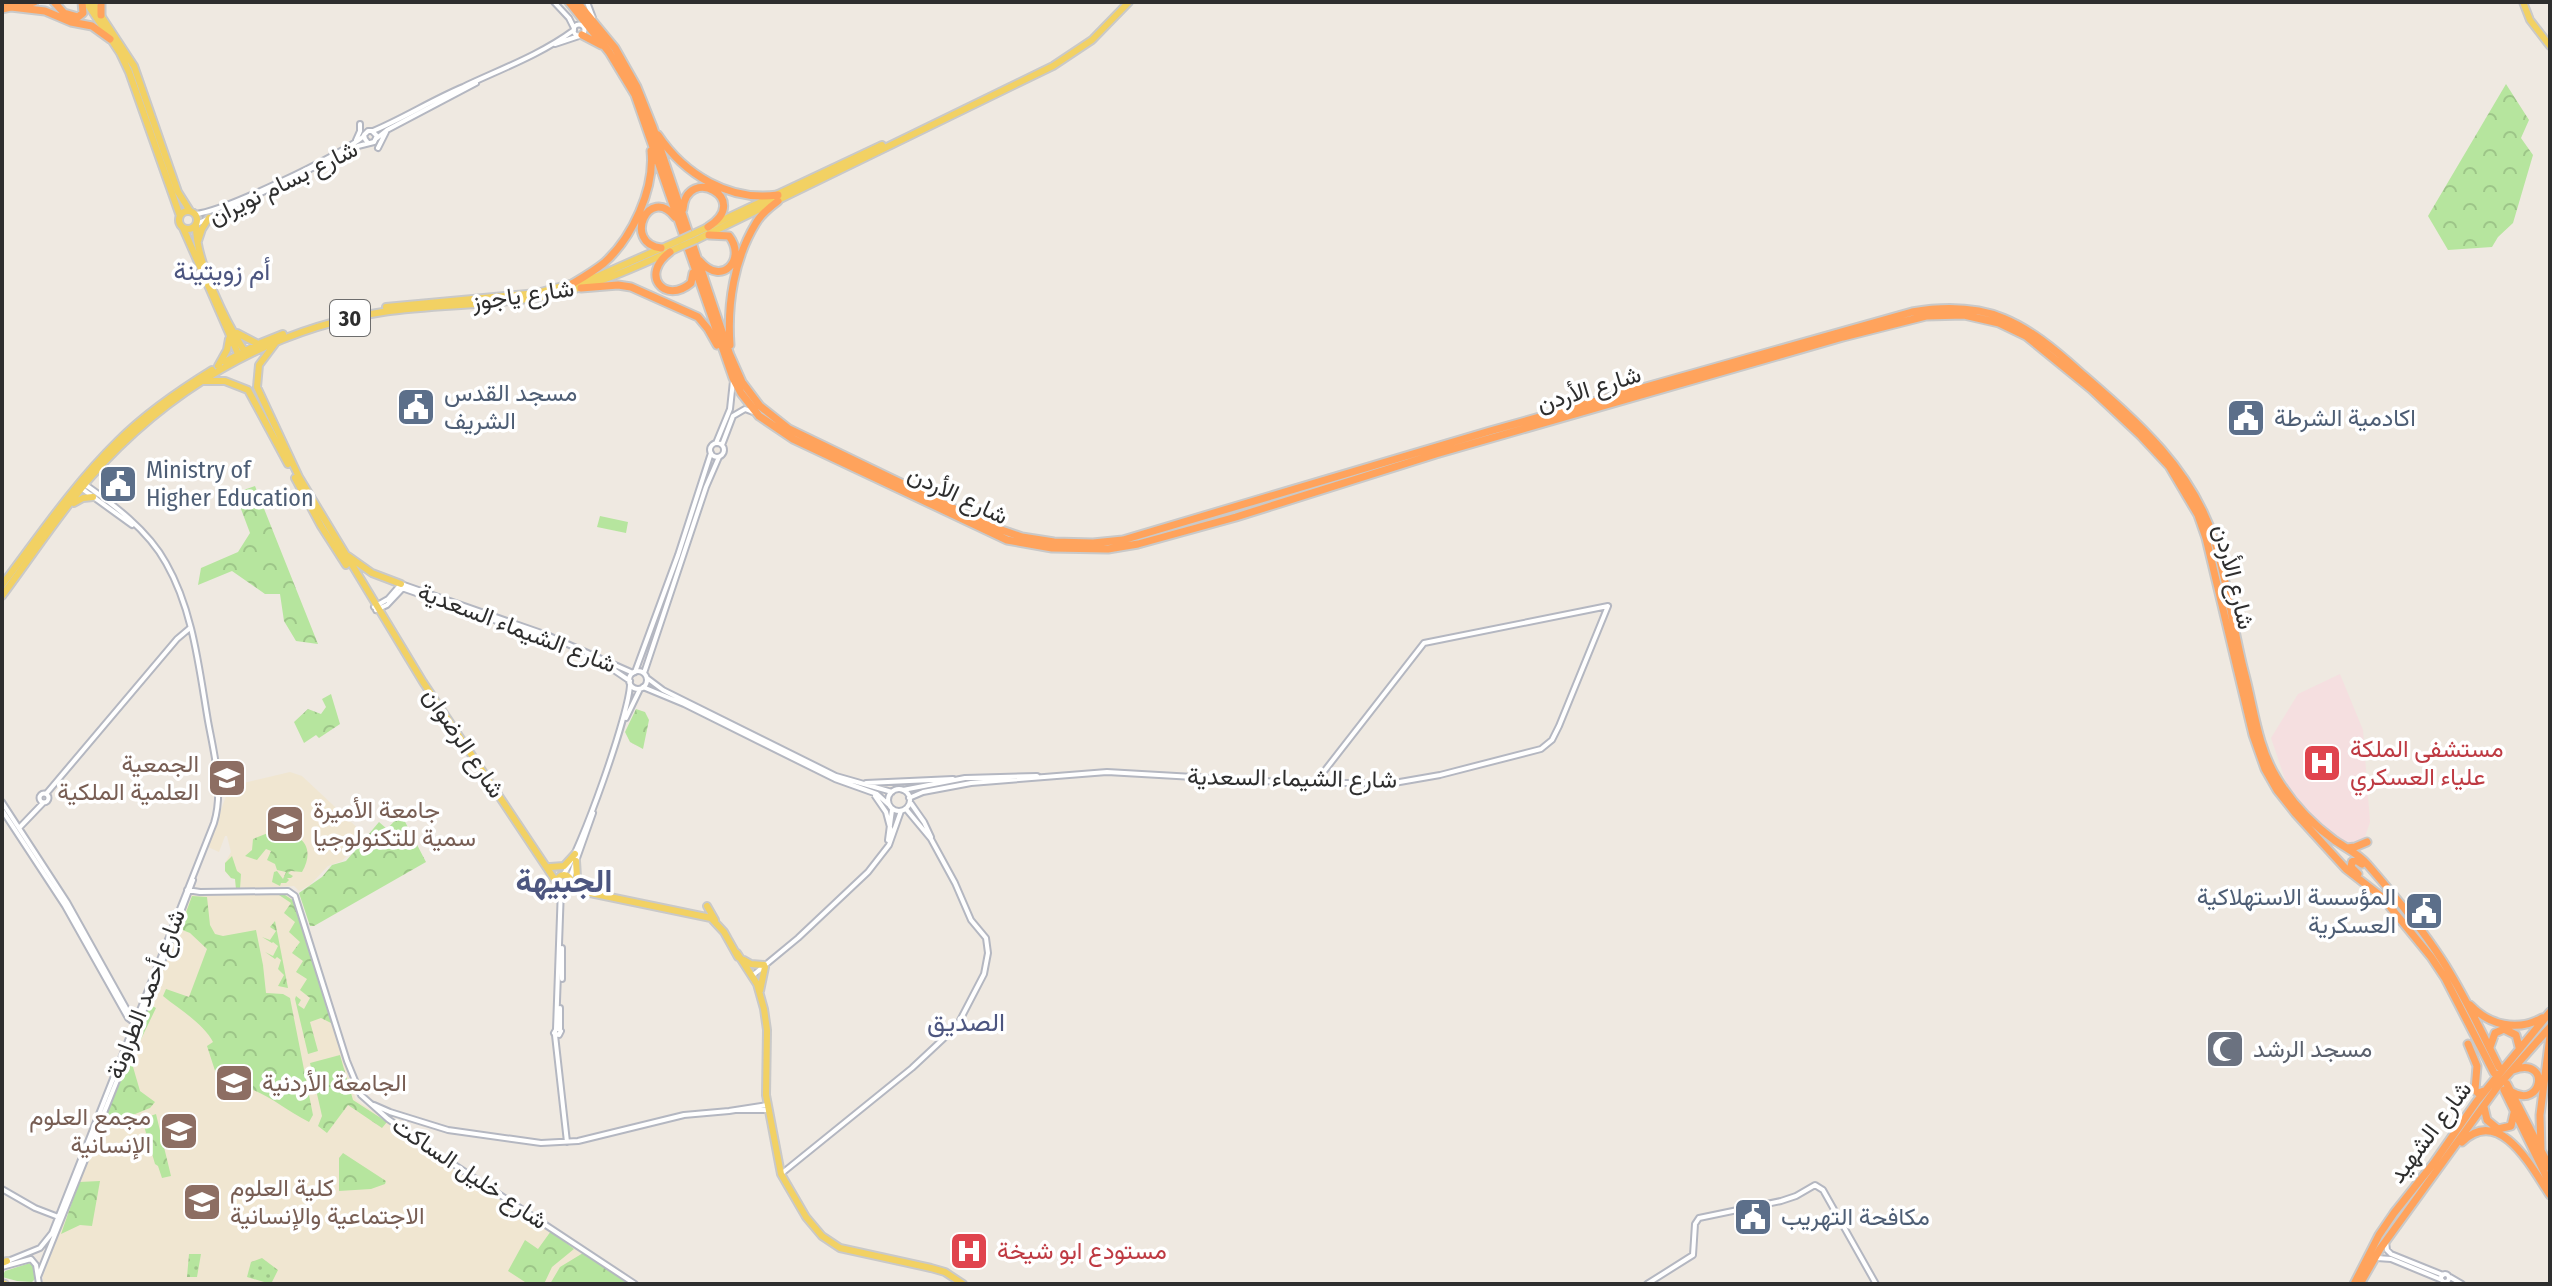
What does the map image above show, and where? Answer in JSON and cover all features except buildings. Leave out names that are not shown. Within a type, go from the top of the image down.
[{"type":"highway","points":[[2,9],[6,4],[34,2]]},
{"type":"highway","points":[[54,2],[64,13],[78,17],[83,13],[84,2]]},
{"type":"highway","points":[[101,2],[101,15]]},
{"type":"highway","name":"شارع الأردن","points":[[569,2],[629,83],[651,130]]},
{"type":"highway","name":"شارع الأردن","points":[[577,2],[594,20],[632,76],[733,378],[759,416],[793,439],[973,526],[1018,544],[1108,549],[1138,544],[1658,389],[1904,321],[1949,315],[1973,317],[1999,323],[2026,336],[2069,370],[2141,436],[2177,478],[2198,515],[2206,538],[2259,757],[2284,800],[2335,858],[2355,878],[2385,894],[2426,936],[2465,999],[2497,1070],[2445,978],[2398,914],[2385,894],[2366,863],[2298,808],[2269,762],[2213,538],[2182,474],[2144,430],[2054,348],[2006,318],[1974,310],[1948,308],[1903,314],[1136,537],[1108,542],[1054,542],[1011,534],[789,429],[769,415],[749,394],[727,357]]},
{"type":"highway","points":[[6,4],[45,11],[71,22],[92,26],[110,39]]},
{"type":"highway","points":[[581,36],[596,40],[609,52]]},
{"type":"highway","points":[[651,130],[682,164],[704,181],[740,194],[778,198]]},
{"type":"highway","points":[[576,286],[616,251],[636,217],[652,172],[651,130]]},
{"type":"highway","points":[[681,220],[688,193],[700,187],[710,189],[721,198],[724,211],[708,231]]},
{"type":"highway","points":[[727,357],[732,289],[742,253],[756,222],[778,198]]},
{"type":"highway","points":[[661,248],[652,246],[644,239],[641,226],[645,215],[653,208],[660,207],[681,220]]},
{"type":"highway","points":[[694,259],[713,272],[722,271],[732,263],[736,252],[732,239],[725,234],[708,231]]},
{"type":"highway","points":[[670,252],[659,261],[655,271],[656,279],[664,289],[676,290],[689,284],[693,277],[694,259]]},
{"type":"highway","points":[[576,286],[626,286],[690,313],[705,325],[727,357]]},
{"type":"highway","points":[[1269,496],[1262,499],[1263,504],[1320,490]]},
{"type":"highway","points":[[1192,520],[1251,505],[1251,509],[1236,517]]},
{"type":"highway","points":[[2335,858],[2345,854],[2345,847],[2367,842]]},
{"type":"highway","points":[[2358,860],[2385,894],[2353,870],[2352,862],[2358,860]]},
{"type":"highway","points":[[2465,999],[2482,1016],[2504,1024],[2529,1024],[2550,1012]]},
{"type":"highway","name":"شارع الشهيد","points":[[2354,1284],[2394,1213],[2486,1090],[2550,1012]]},
{"type":"highway","name":"شارع الشهيد","points":[[2360,1284],[2387,1238],[2441,1164],[2511,1071],[2550,1027]]},
{"type":"highway","points":[[2490,1049],[2495,1033],[2511,1030],[2519,1041],[2513,1058]]},
{"type":"highway","points":[[2541,1150],[2540,1115],[2550,1036]]},
{"type":"highway","points":[[2468,1044],[2477,1066],[2475,1090],[2481,1093],[2486,1090]]},
{"type":"highway","points":[[2507,1088],[2518,1096],[2527,1096],[2537,1089],[2539,1081],[2538,1074],[2532,1068],[2511,1071]]},
{"type":"highway","points":[[2507,1088],[2550,1168]]},
{"type":"highway","points":[[2507,1088],[2514,1111],[2550,1184]]},
{"type":"highway","points":[[2488,1101],[2485,1116],[2498,1129],[2511,1126],[2514,1111]]},
{"type":"highway","points":[[2441,1164],[2467,1137],[2480,1132],[2495,1132],[2514,1145],[2550,1195]]},
{"type":"main road","points":[[84,2],[124,60],[180,216],[179,221],[243,355]]},
{"type":"main road","points":[[92,2],[134,66],[178,192],[197,225],[198,245],[228,327],[229,346],[218,366]]},
{"type":"main road","name":"شارع ياجوز","points":[[2,596],[71,505],[82,485],[133,434],[202,381],[258,344],[304,327],[360,312],[406,304],[519,295],[576,286],[661,248],[695,237],[778,198],[1062,56],[1090,37],[1127,2]]},
{"type":"main road","points":[[2523,2],[2530,20],[2550,46]]},
{"type":"main road","points":[[180,216],[192,212]]},
{"type":"main road","points":[[198,245],[209,218]]},
{"type":"main road","points":[[183,228],[191,230],[197,225]]},
{"type":"main road","name":"شارع ياجوز","points":[[2,585],[109,450],[144,417],[218,366],[328,323],[381,312],[511,301],[576,286],[670,252],[681,243]]},
{"type":"main road","points":[[228,327],[258,344]]},
{"type":"main road","points":[[277,341],[259,365],[256,394],[313,506]]},
{"type":"main road","points":[[202,381],[236,384],[256,394],[307,495]]},
{"type":"main road","points":[[71,505],[83,498],[93,497]]},
{"type":"main road","name":"شارع الرضوان","points":[[313,506],[376,608]]},
{"type":"main road","name":"شارع الرضوان","points":[[313,506],[346,565],[562,887],[711,918]]},
{"type":"main road","points":[[343,551],[372,573],[402,586]]},
{"type":"main road","name":"شارع الرضوان","points":[[539,854],[550,867],[597,894]]},
{"type":"main road","points":[[550,867],[564,866],[576,858]]},
{"type":"main road","points":[[576,858],[576,875],[583,888]]},
{"type":"main road","points":[[562,887],[566,877]]},
{"type":"main road","points":[[562,887],[566,877]]},
{"type":"main road","points":[[695,914],[706,906],[760,991],[765,1035]]},
{"type":"main road","points":[[738,955],[751,964],[766,965],[760,991]]},
{"type":"main road","points":[[751,976],[760,1000],[768,1107],[781,1174],[806,1217],[833,1245],[848,1251],[923,1266],[942,1272],[960,1284]]},
{"type":"street","points":[[554,2],[569,18],[575,34],[581,36],[585,32],[584,27],[579,25],[574,29]]},
{"type":"street","points":[[587,2],[594,20]]},
{"type":"street","name":"شارع بسام نويران","points":[[555,44],[574,29]]},
{"type":"street","name":"شارع بسام نويران","points":[[372,131],[555,44],[581,36]]},
{"type":"street","name":"شارع بسام نويران","points":[[377,138],[477,82]]},
{"type":"street","points":[[360,124],[356,144],[378,148],[390,129]]},
{"type":"street","points":[[372,131],[377,138],[368,143],[364,136],[372,131]]},
{"type":"street","name":"شارع بسام نويران","points":[[197,225],[356,144],[364,136]]},
{"type":"street","name":"شارع بسام نويران","points":[[192,212],[210,212],[356,144],[368,143]]},
{"type":"street","points":[[576,858],[627,707],[630,682],[687,529],[711,448],[716,443],[732,400],[733,378]]},
{"type":"street","points":[[566,877],[576,858],[626,717],[647,683],[645,675],[699,505],[724,452],[722,445],[733,416],[745,409],[759,416]]},
{"type":"street","points":[[716,443],[722,445]]},
{"type":"street","points":[[711,453],[719,457]]},
{"type":"street","name":"شارع أحمد الطراونة","points":[[82,485],[93,497],[137,529]]},
{"type":"street","name":"شارع أحمد الطراونة","points":[[38,1254],[60,1218],[214,823],[218,796],[213,746],[194,642],[166,563],[106,499],[82,485]]},
{"type":"street","points":[[376,608],[402,586]]},
{"type":"street","name":"شارع الشيماء السعدية","points":[[402,586],[540,633],[634,672]]},
{"type":"street","name":"شارع الشيماء السعدية","points":[[402,586],[551,640],[606,665],[630,682]]},
{"type":"street","name":"شارع الشيماء السعدية","points":[[903,790],[959,779],[1113,772],[1315,783],[1363,784],[1414,780],[1541,749],[1552,740],[1559,726],[1608,606],[1424,643],[1315,783]]},
{"type":"street","points":[[20,828],[42,802],[41,795],[47,795],[182,634],[187,620]]},
{"type":"street","points":[[182,634],[190,630]]},
{"type":"street","points":[[182,634],[194,642]]},
{"type":"street","points":[[634,672],[645,675]]},
{"type":"street","name":"شارع الشيماء السعدية","points":[[645,675],[661,689],[847,782]]},
{"type":"street","points":[[630,682],[635,688],[642,688]]},
{"type":"street","name":"شارع الشيماء السعدية","points":[[642,688],[675,700],[847,782],[892,792]]},
{"type":"street","name":"شارع الشيماء السعدية","points":[[910,800],[950,786],[1039,777]]},
{"type":"street","points":[[863,787],[959,779]]},
{"type":"street","points":[[863,787],[882,803],[891,831]]},
{"type":"street","name":"شارع الشيماء السعدية","points":[[863,787],[879,795],[890,807]]},
{"type":"street","points":[[781,1174],[912,1068],[960,1022],[985,970],[987,941],[971,920],[924,822],[903,790],[892,792],[888,798],[891,831],[888,847]]},
{"type":"street","points":[[751,976],[857,882],[888,847],[910,800]]},
{"type":"street","points":[[2,802],[67,902],[129,1016],[131,1033]]},
{"type":"street","points":[[890,807],[903,810],[916,819],[931,839]]},
{"type":"street","points":[[2,810],[65,906],[129,1016],[137,1021]]},
{"type":"street","points":[[562,887],[556,1048],[567,1142]]},
{"type":"street","name":"شارع خليل الساكت","points":[[188,889],[288,891],[295,896],[359,1092],[388,1119],[635,1284]]},
{"type":"street","name":"شارع أحمد الطراونة","points":[[39,1284],[38,1277],[137,1021]]},
{"type":"street","points":[[368,1102],[451,1131],[530,1142],[567,1142],[684,1115],[768,1107]]},
{"type":"street","points":[[388,1119],[390,1112]]},
{"type":"street","points":[[1647,1284],[1693,1255],[1695,1224],[1699,1218],[1781,1201],[1814,1185],[1822,1188],[1876,1284]]},
{"type":"street","points":[[2,1189],[60,1218]]},
{"type":"street","points":[[47,1213],[55,1227]]},
{"type":"street","points":[[2387,1238],[2387,1255]]},
{"type":"street","points":[[3,1264],[48,1252]]},
{"type":"street","points":[[2374,1258],[2387,1255],[2460,1284]]},
{"type":"street","points":[[3,1264],[31,1259],[38,1277]]},
{"type":"shaded area","name":"مستشفى الملكة علياء العسكري","points":[[2340,674],[2363,730],[2370,822],[2365,837],[2352,845],[2337,838],[2300,806],[2288,788],[2271,738],[2298,694]]},
{"type":"shaded area","name":"جامعة الأميرة سمية للتكنولوجيا","points":[[290,772],[302,776],[366,836],[342,861],[328,866],[310,885],[299,891],[294,886],[236,889],[235,879],[225,871],[225,863],[231,852],[227,836],[219,852],[208,847],[226,796],[231,786]]},
{"type":"shaded area","name":"الجامعة الأردنية","points":[[193,894],[290,896],[356,1100],[629,1284],[43,1284],[48,1263]]},
{"type":"green space","points":[[2506,84],[2529,120],[2521,138],[2533,155],[2513,223],[2492,247],[2448,250],[2428,216]]},
{"type":"green space","points":[[255,486],[318,644],[296,641],[284,621],[280,594],[265,594],[232,571],[198,585],[201,568],[238,552],[250,533],[235,493]]},
{"type":"green space","points":[[600,516],[628,522],[626,533],[597,527]]},
{"type":"green space","points":[[331,694],[340,724],[319,738],[316,735],[304,743],[294,722],[308,709],[321,714],[326,707],[322,699]]},
{"type":"green space","points":[[636,709],[645,712],[649,720],[643,749],[630,742],[625,732]]},
{"type":"green space","points":[[401,814],[426,862],[310,926],[299,893],[322,877],[332,865],[346,861],[379,822],[387,829]]},
{"type":"green space","points":[[273,831],[298,837],[307,848],[308,855],[302,872],[291,871],[288,873],[293,876],[280,886],[272,882],[274,872],[277,871],[283,879],[286,872],[277,870],[275,864],[267,860],[271,851],[266,849],[257,860],[245,856],[252,850],[253,839]]},
{"type":"green space","points":[[232,856],[241,874],[240,889],[236,889],[235,879],[225,871],[225,863]]},
{"type":"green space","points":[[279,895],[294,901],[333,1024],[321,1018],[310,1022],[318,1051],[308,1054],[295,999],[296,996],[301,1000],[298,1005],[304,1009],[310,998],[300,990],[307,979],[296,972],[303,961],[292,953],[300,942],[289,932],[295,922],[284,913],[291,903]]},
{"type":"green space","points":[[192,896],[207,897],[210,925],[215,934],[223,936],[256,930],[266,993],[283,994],[290,998],[313,1115],[309,1122],[256,1091],[219,1083],[207,1046],[213,1042],[209,1035],[163,996],[166,989],[189,997],[207,949],[190,933],[180,929]]},
{"type":"green space","points":[[275,921],[288,988],[278,986],[284,975],[278,969],[281,960],[275,959],[265,952],[273,956],[278,946],[262,937],[270,940],[276,931],[270,927]]},
{"type":"green space","points":[[149,1004],[156,1008],[131,1060],[140,1091],[155,1102],[150,1108],[103,1127],[101,1125]]},
{"type":"green space","points":[[340,1055],[353,1100],[387,1122],[382,1128],[348,1105],[327,1133],[318,1126],[322,1116],[310,1063]]},
{"type":"green space","points":[[156,1114],[171,1176],[162,1178],[142,1119]]},
{"type":"green space","points":[[343,1153],[386,1181],[385,1184],[371,1189],[339,1191],[339,1158]]},
{"type":"green space","points":[[100,1181],[92,1226],[80,1225],[61,1234],[79,1182]]},
{"type":"green space","points":[[551,1231],[574,1249],[552,1267],[544,1284],[528,1284],[508,1271],[525,1240],[538,1249]]},
{"type":"green space","points":[[583,1253],[629,1284],[550,1284],[560,1267]]},
{"type":"green space","points":[[189,1254],[201,1254],[197,1277],[187,1277]]},
{"type":"green space","points":[[262,1258],[278,1270],[271,1284],[247,1277],[251,1262]]},
{"type":"green space","points":[[30,1263],[34,1265],[35,1279],[32,1282],[2,1277],[5,1271]]},
{"type":"place","name":"مسجد القدس الشريف","points":[[416,407]]},
{"type":"place","name":"اكادمية الشرطة","points":[[2246,418]]},
{"type":"place","name":"Ministry of Higher Education","points":[[118,484]]},
{"type":"place","name":"مستشفى الملكة علياء العسكري","points":[[2322,763]]},
{"type":"place","name":"الجمعية العلمية الملكية","points":[[227,778]]},
{"type":"place","name":"جامعة الأميرة سمية للتكنولوجيا","points":[[285,824]]},
{"type":"place","name":"المؤسسة الاستهلاكية العسكرية","points":[[2424,911]]},
{"type":"place","name":"مسجد الرشد","points":[[2225,1049]]},
{"type":"place","name":"الجامعة الأردنية","points":[[234,1083]]},
{"type":"place","name":"مجمع العلوم الإنسانية","points":[[179,1131]]},
{"type":"place","name":"كلية العلوم الاجتماعية والإنسانية","points":[[202,1202]]},
{"type":"place","name":"مكافحة التهريب","points":[[1753,1217]]},
{"type":"place","name":"مستودع ابو شيخة","points":[[969,1251]]},
{"type":"district","name":"أم زويتينة","points":[[222,271]]},
{"type":"district","name":"الجبيهة","points":[[564,881]]},
{"type":"district","name":"الصديق","points":[[966,1022]]}]
